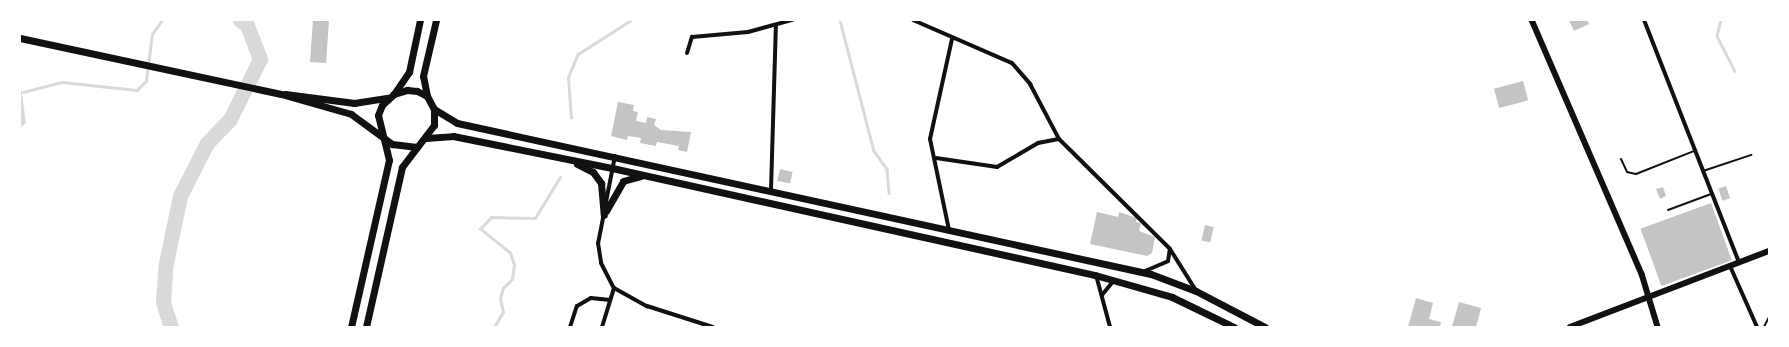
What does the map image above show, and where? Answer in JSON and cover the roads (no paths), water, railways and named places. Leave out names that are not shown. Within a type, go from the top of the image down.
[{"type":"main road","points":[[394,94],[409,72],[420,20]]},
{"type":"main road","points":[[366,327],[402,167],[417,146],[426,138],[434,125],[434,109],[427,96],[423,76],[436,20]]},
{"type":"main road","points":[[20,38],[281,94],[351,114],[399,147],[417,146]]},
{"type":"main road","points":[[281,94],[304,94],[354,103],[387,98],[407,90],[427,96]]},
{"type":"main road","points":[[351,327],[389,160],[385,138],[378,115],[387,98]]},
{"type":"main road","points":[[434,109],[456,123],[615,155],[1142,272],[1196,291],[1265,327]]},
{"type":"main road","points":[[426,138],[453,136],[612,168],[1095,275],[1172,297],[1234,327]]},
{"type":"main road","points":[[566,159],[593,172],[601,183],[604,215]]},
{"type":"main road","points":[[604,215],[623,181],[645,176]]},
{"type":"main road","points":[[1114,280],[1122,267]]},
{"type":"street","points":[[687,54],[692,37],[776,26],[792,20]]},
{"type":"street","points":[[913,20],[952,39],[1012,63],[1030,84],[1059,139],[1170,249],[1196,291]]},
{"type":"street","points":[[1532,20],[1651,296],[1658,327]]},
{"type":"street","points":[[1644,20],[1739,263]]},
{"type":"street","points":[[772,190],[776,26]]},
{"type":"street","points":[[949,230],[936,158],[930,140],[952,39]]},
{"type":"street","points":[[936,158],[997,167],[1038,143],[1059,139]]},
{"type":"street","points":[[615,155],[598,243],[601,263],[614,288],[647,306],[713,327]]},
{"type":"street","points":[[1142,272],[1168,261],[1170,249]]},
{"type":"street","points":[[1570,327],[1769,251]]},
{"type":"street","points":[[1730,266],[1757,327]]},
{"type":"street","points":[[1095,275],[1110,327]]},
{"type":"street","points":[[1102,295],[1114,280]]},
{"type":"street","points":[[602,327],[614,288]]},
{"type":"street","points":[[570,327],[577,306],[591,298],[610,300]]},
{"type":"lane","points":[[1621,159],[1627,172],[1636,174],[1696,151]]},
{"type":"lane","points":[[1703,171],[1751,155]]},
{"type":"lane","points":[[1668,210],[1712,194]]},
{"type":"waterway","points":[[23,92],[62,82],[137,90],[146,81],[152,34],[162,20]]},
{"type":"waterway","points":[[171,327],[163,302],[166,263],[180,196],[207,143],[230,119],[260,59],[247,25],[240,20]]},
{"type":"waterway","points":[[571,118],[568,77],[578,54],[631,20]]},
{"type":"waterway","points":[[840,20],[874,151],[887,169],[889,193]]},
{"type":"waterway","points":[[1721,20],[1717,36],[1735,71]]},
{"type":"waterway","points":[[494,327],[503,312],[500,299],[503,288],[512,279],[514,265],[510,253],[480,229],[491,217],[535,218],[560,177]]}]
